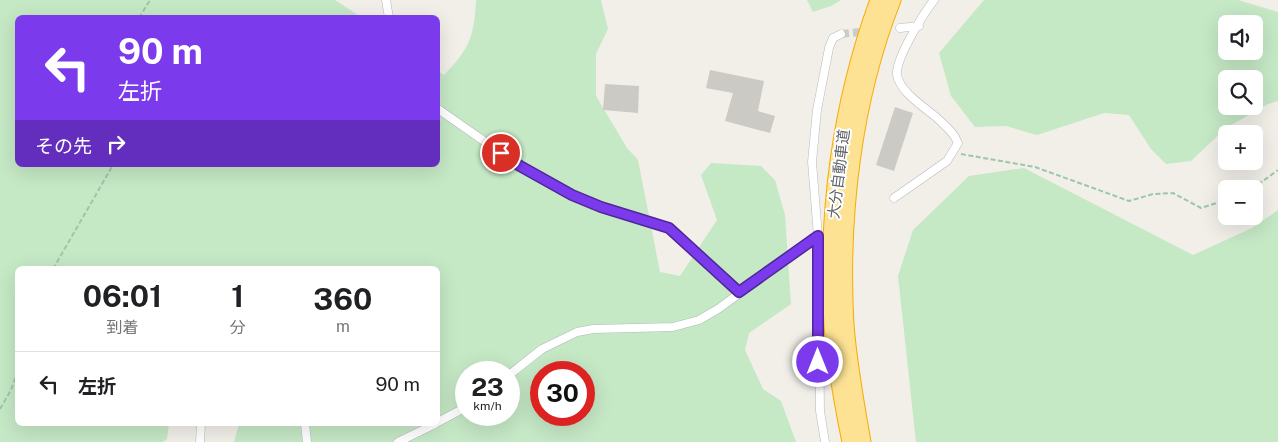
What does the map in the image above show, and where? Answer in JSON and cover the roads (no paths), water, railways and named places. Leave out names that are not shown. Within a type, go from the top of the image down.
[{"type":"highway","name":"大分自動車道","points":[[850,442],[840,391],[832,326],[831,268],[834,205],[842,139],[852,84],[878,0]]},
{"type":"highway","name":"大分自動車道","points":[[863,442],[846,326],[845,267],[848,207],[855,141],[866,89],[883,26],[893,0]]},
{"type":"street","points":[[386,0],[388,15]]},
{"type":"street","points":[[894,198],[937,169],[954,154],[958,144],[952,133],[909,93],[897,76],[901,57],[934,0]]},
{"type":"street","points":[[900,28],[919,26]]},
{"type":"street","points":[[825,442],[820,411],[818,236],[812,162],[815,124],[830,48],[833,38],[841,34]]},
{"type":"street","points":[[440,111],[448,119],[520,166],[572,195],[601,207],[669,228],[739,292]]},
{"type":"street","points":[[520,366],[542,349],[577,332],[593,329],[673,327],[699,320],[718,309],[818,236]]},
{"type":"street","points":[[440,421],[455,413]]},
{"type":"street","points":[[200,426],[200,442]]},
{"type":"street","points":[[305,426],[307,442]]},
{"type":"street","points":[[398,442],[430,426]]},
{"type":"tunnel","points":[[841,34],[869,31]]}]
